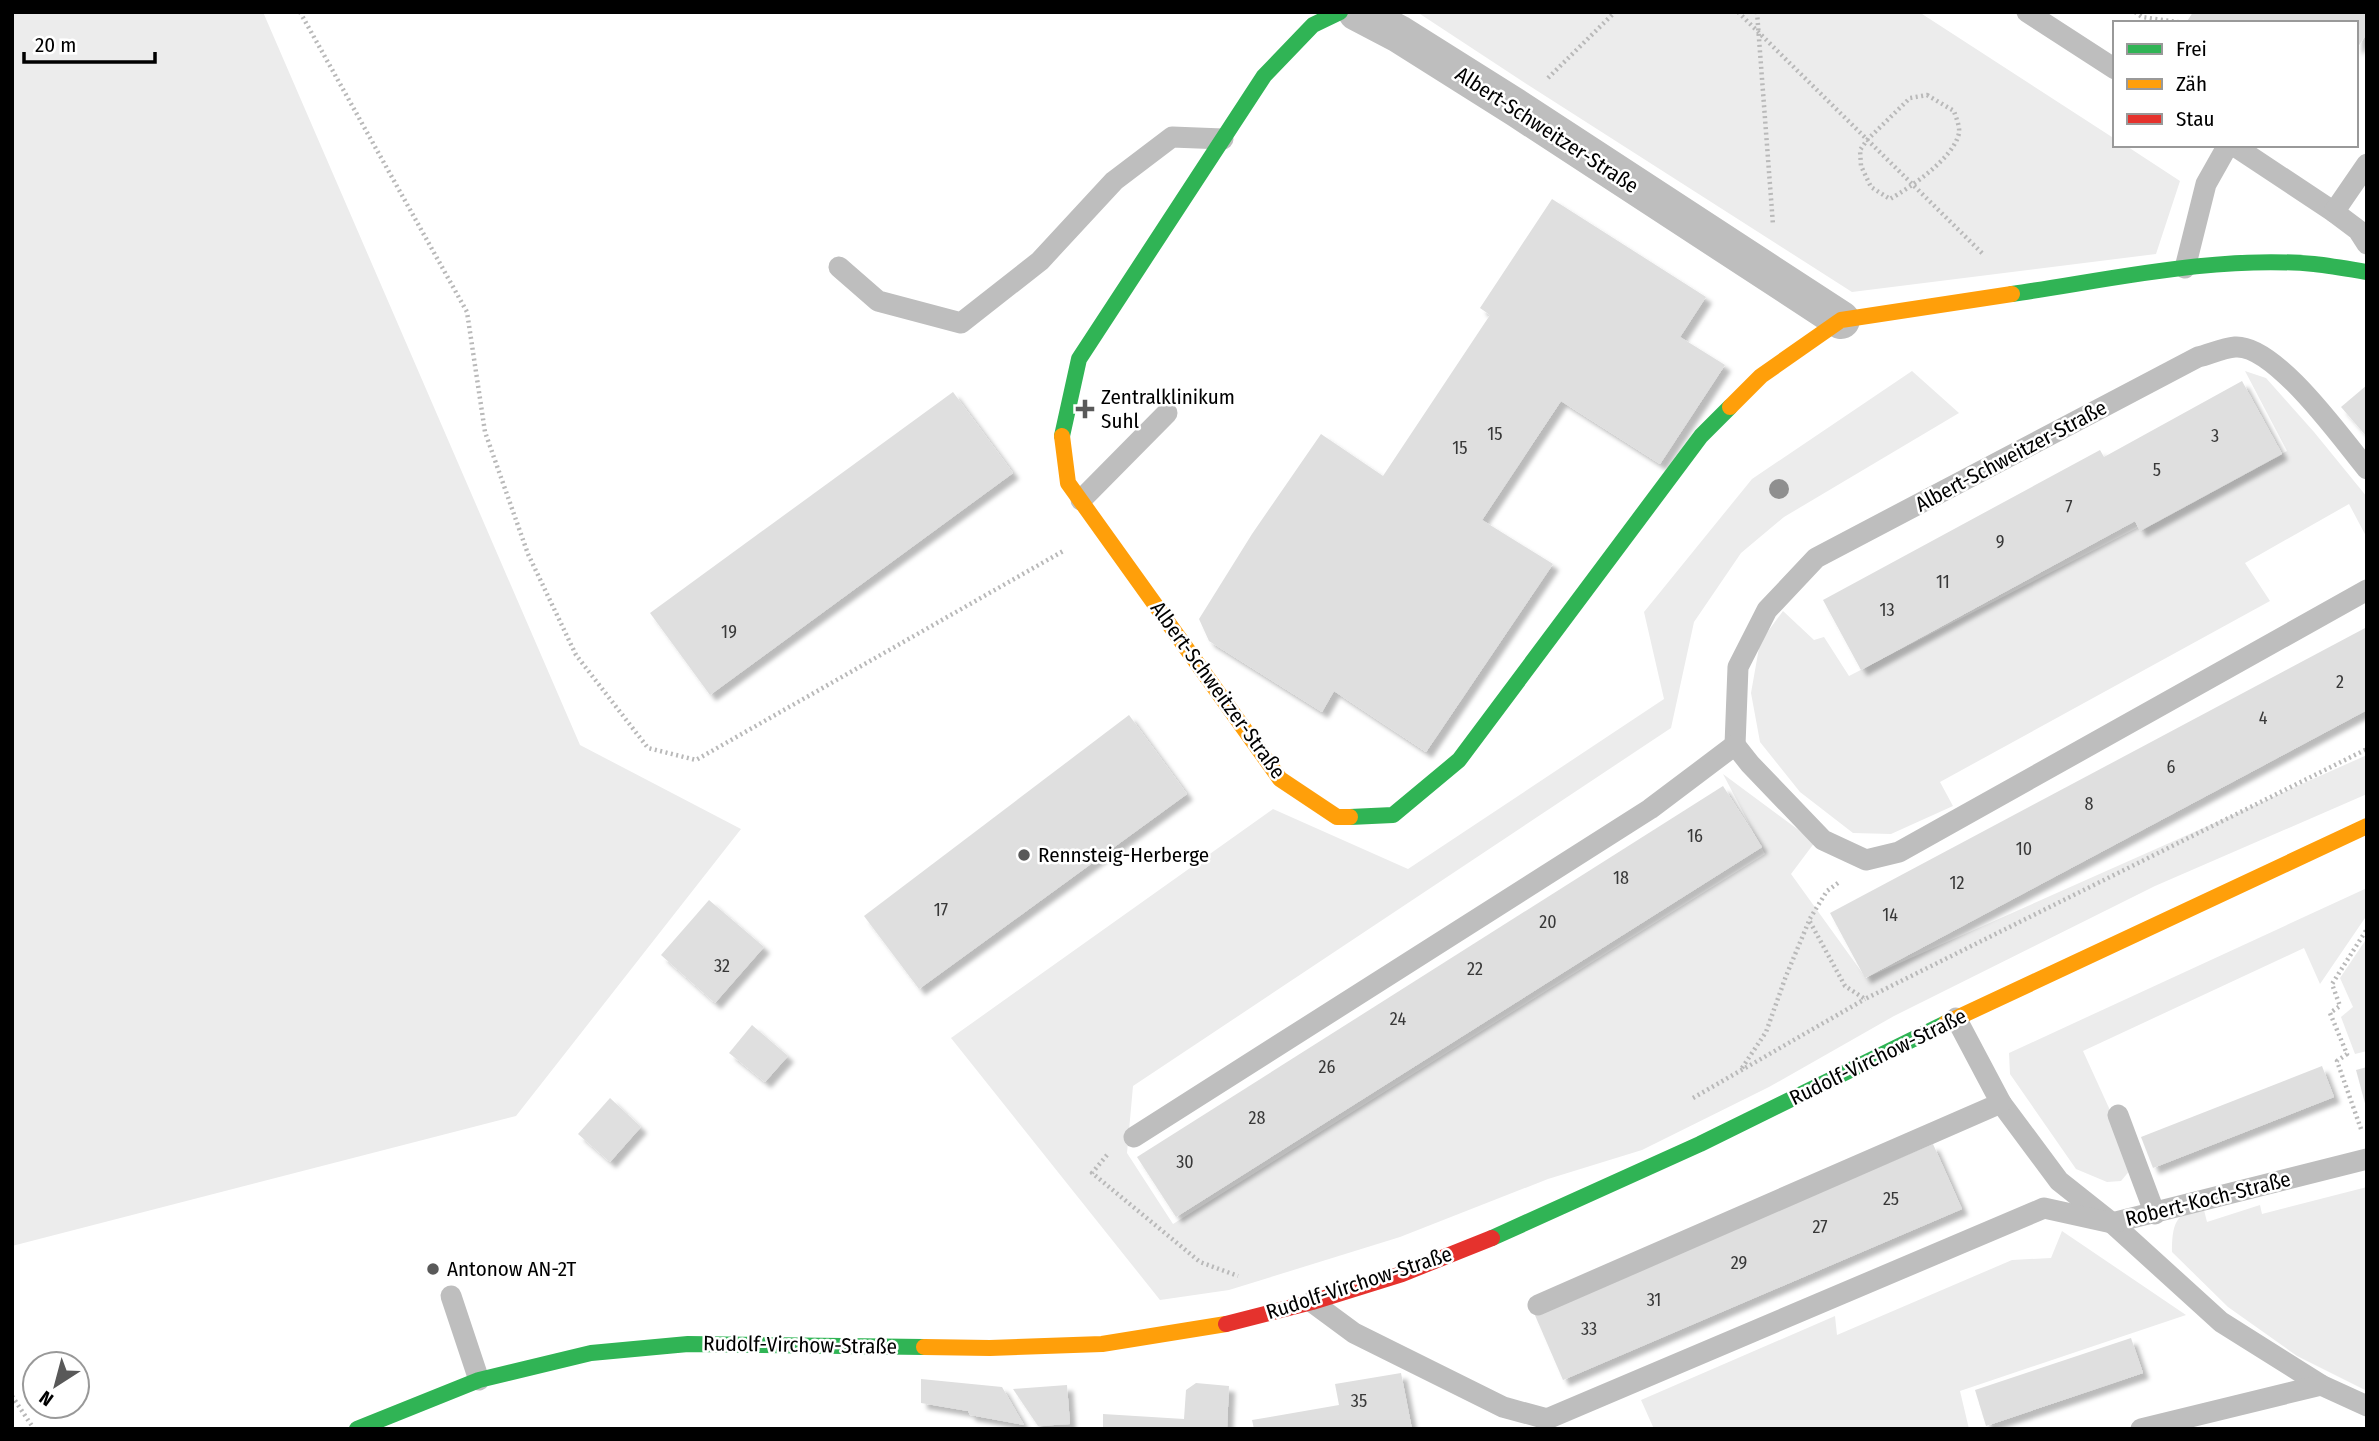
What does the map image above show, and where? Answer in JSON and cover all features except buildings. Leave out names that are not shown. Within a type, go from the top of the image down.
[{"type":"street","name":"Albert-Schweitzer-Straße","points":[[1340,12],[1313,25],[1264,76],[1079,359],[1062,435],[1068,483],[1280,779],[1337,817],[1393,815],[1459,760],[1701,436],[1761,376],[1841,320],[2185,268],[2313,264],[2367,272]]},
{"type":"street","name":"Albert-Schweitzer-Straße","points":[[1357,12],[1399,34],[1518,109],[1841,320]]},
{"type":"street","name":"Rudolf-Virchow-Straße","points":[[357,1429],[480,1380],[591,1353],[688,1344],[989,1348],[1102,1344],[1215,1327],[1312,1302],[1402,1274],[1500,1235],[1700,1144],[1956,1018],[2367,826]]},
{"type":"lane","points":[[2027,12],[2113,68]]},
{"type":"lane","points":[[839,267],[878,301],[961,323],[1040,261],[1114,181],[1172,137],[1223,139]]},
{"type":"lane","points":[[2185,268],[2206,184],[2229,147]]},
{"type":"lane","points":[[2233,147],[2334,212],[2358,230],[2367,243]]},
{"type":"lane","points":[[2334,212],[2367,164]]},
{"type":"lane","name":"Albert-Schweitzer-Straße","points":[[1735,745],[1738,667],[1768,610],[1816,558],[2198,357],[2236,347],[2255,352],[2285,371],[2367,469]]},
{"type":"lane","points":[[1081,500],[1167,413]]},
{"type":"lane","points":[[1134,1137],[1650,810],[1735,745],[1823,840],[1866,860],[1899,852],[2367,590]]},
{"type":"lane","points":[[1956,1018],[2001,1103],[2059,1181],[2112,1223]]},
{"type":"lane","points":[[1538,1305],[2001,1103]]},
{"type":"lane","points":[[2118,1115],[2155,1214]]},
{"type":"lane","name":"Robert-Koch-Straße","points":[[2112,1223],[2367,1159]]},
{"type":"lane","points":[[1312,1302],[1354,1333],[1503,1407],[1547,1419],[2044,1208],[2112,1223]]},
{"type":"lane","name":"Robert-Koch-Straße","points":[[2112,1223],[2221,1322],[2321,1385],[2367,1406]]},
{"type":"lane","points":[[451,1296],[480,1380]]},
{"type":"lane","points":[[2141,1429],[2321,1385]]},
{"type":"path","points":[[300,12],[467,312],[485,432],[528,554],[576,655],[648,748],[696,760],[1101,530]]},
{"type":"path","points":[[1518,109],[1615,12]]},
{"type":"path","points":[[1738,12],[2022,293]]},
{"type":"path","points":[[1757,12],[1777,278]]},
{"type":"path","points":[[2135,12],[2142,17],[2170,21]]},
{"type":"path","points":[[1927,95],[1954,111],[1960,131],[1953,147],[1913,186],[1890,199],[1871,187],[1861,166],[1860,150],[1910,98],[1927,95]]},
{"type":"path","points":[[1809,920],[1845,986],[1865,999],[2367,749]]},
{"type":"path","points":[[1741,1069],[1766,1032],[1809,920],[1827,891],[1866,860]]},
{"type":"path","points":[[2362,1134],[2337,1061],[2347,1054],[2330,1013],[2340,1006],[2332,984],[2367,929]]},
{"type":"path","points":[[1134,1137],[1105,1156],[1092,1173],[1200,1262],[1246,1279]]},
{"type":"path","points":[[12,1396],[34,1429]]},
{"type":"shaded area","points":[[12,12],[263,12],[580,745],[741,829],[516,1116],[12,1246]]},
{"type":"shaded area","points":[[1417,12],[1919,12],[2113,138],[2113,147],[2128,147],[2180,181],[2156,254],[1852,292]]},
{"type":"shaded area","points":[[1912,371],[1959,413],[1784,517],[1741,553],[1694,622],[1671,728],[1133,1086],[1127,1153],[1173,1224],[1765,854],[1723,774],[1815,842],[1791,874],[1866,978],[2367,755],[2367,794],[2155,886],[1894,1016],[1769,1087],[1642,1150],[1548,1179],[1400,1237],[1229,1290],[1160,1300],[951,1038],[1273,809],[1408,869],[1664,699],[1644,612],[1752,479]]},
{"type":"shaded area","points":[[2245,371],[2266,378],[2367,497],[2367,538],[2349,504],[2245,563],[2270,601],[1940,782],[1953,806],[1891,834],[1853,833],[1800,792],[1760,742],[1751,693],[1760,642],[1783,611],[1814,640],[1824,637],[1849,676],[2287,451]]},
{"type":"shaded area","points":[[2367,888],[2367,915],[2320,984],[2304,948],[2083,1051],[2114,1119],[2131,1169],[2121,1181],[2107,1182],[2076,1169],[2010,1074],[2009,1053]]},
{"type":"shaded area","points":[[2367,938],[2367,1051],[2355,1054],[2341,1017],[2353,1007],[2340,978]]},
{"type":"shaded area","points":[[2367,1187],[2367,1391],[2297,1356],[2228,1307],[2172,1252],[2177,1221],[2194,1208],[2203,1206],[2207,1222],[2260,1205],[2262,1214]]},
{"type":"shaded area","points":[[2062,1231],[2186,1315],[1960,1391],[1969,1429],[1654,1429],[1641,1400],[1835,1316],[1837,1335],[2012,1260],[2051,1258]]},
{"type":"traffic: fast","points":[[1062,436],[1079,359],[1264,76],[1313,25],[1340,12]]},
{"type":"traffic: fast","points":[[2012,294],[2163,270],[2239,263],[2314,264],[2367,272]]},
{"type":"traffic: fast","points":[[1350,817],[1393,815],[1459,760],[1701,436],[1730,407]]},
{"type":"traffic: fast","points":[[1492,1238],[1700,1144],[1946,1023]]},
{"type":"traffic: fast","points":[[357,1429],[479,1380],[591,1353],[688,1344],[924,1347]]},
{"type":"traffic: slow","points":[[1730,407],[1761,376],[1841,320],[2012,294]]},
{"type":"traffic: slow","points":[[1062,436],[1068,483],[1280,779],[1337,817],[1350,817]]},
{"type":"traffic: slow","points":[[1946,1023],[2367,826]]},
{"type":"traffic: slow","points":[[924,1347],[990,1348],[1102,1344],[1226,1324]]},
{"type":"traffic: jam","points":[[1226,1324],[1312,1302],[1402,1274],[1492,1238]]},
{"type":"place","name":"Zentralklinikum Suhl","points":[[1085,409]]},
{"type":"place","name":"Rennsteig-Herberge","points":[[1024,855]]},
{"type":"place","name":"Antonow AN-2T","points":[[433,1269]]}]
